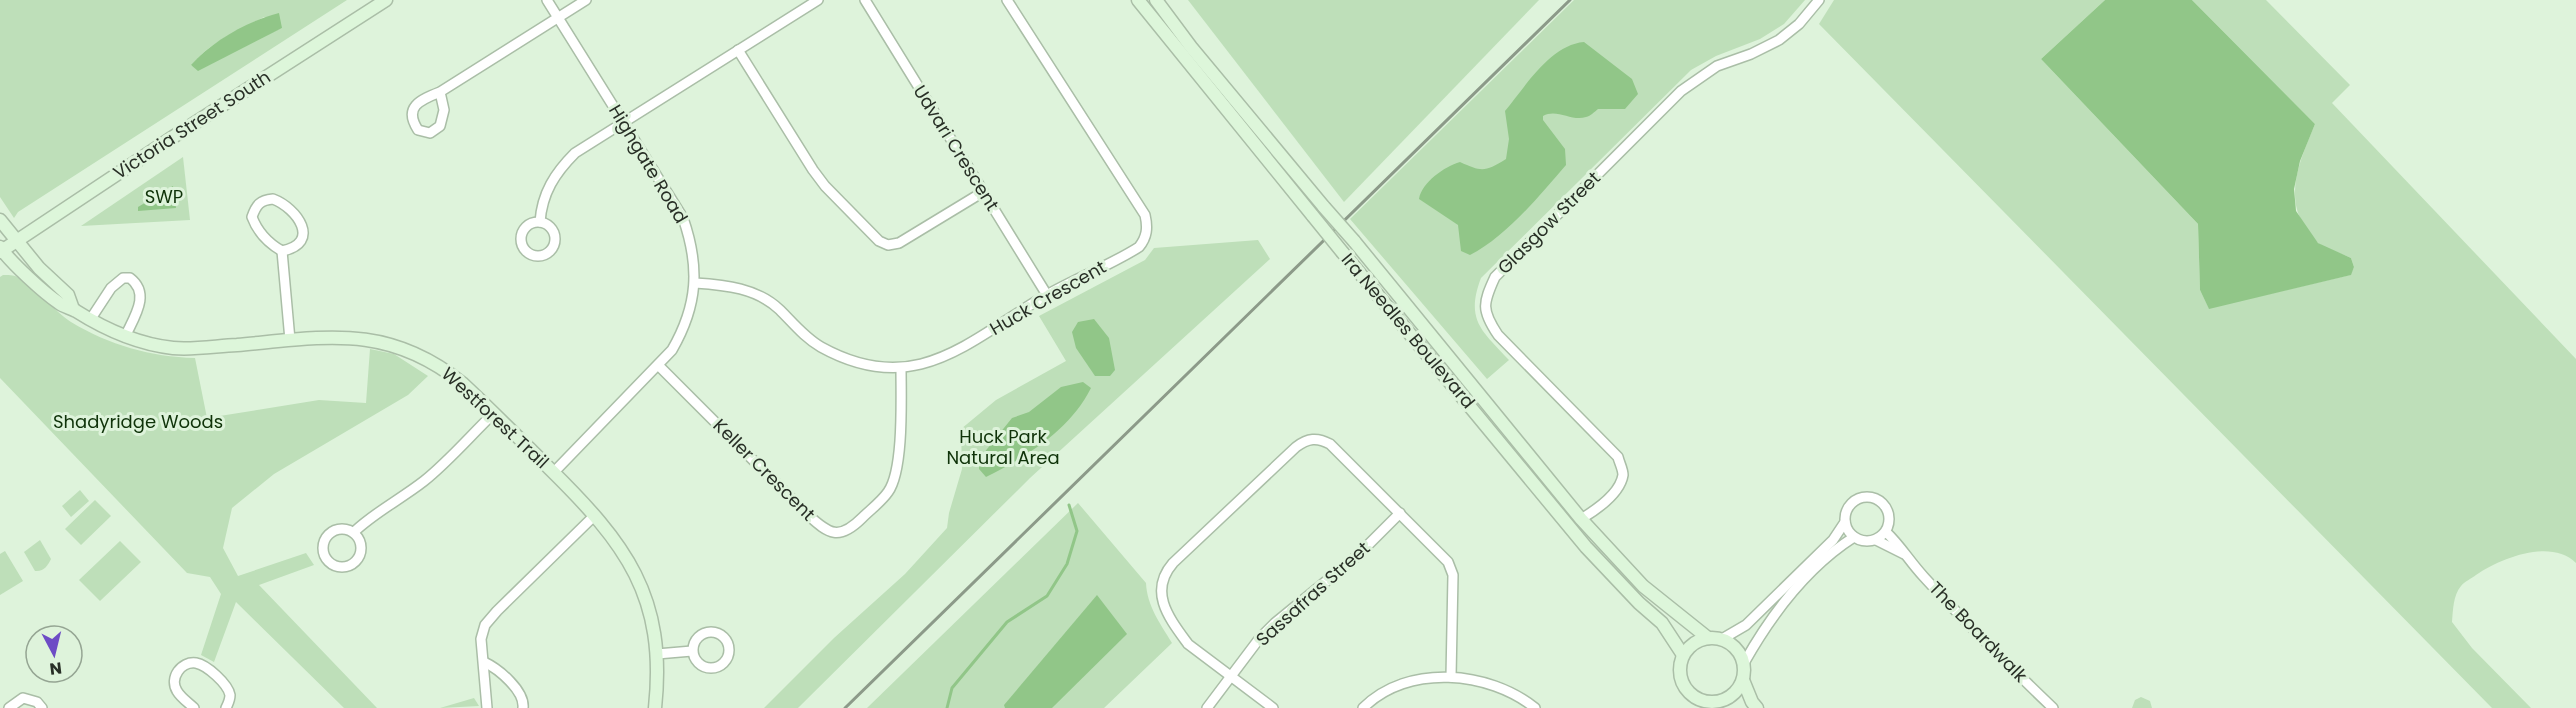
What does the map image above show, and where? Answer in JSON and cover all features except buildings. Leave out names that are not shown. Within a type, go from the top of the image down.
[{"type":"main road","name":"Victoria Street South","points":[[1,249],[16,242],[181,131],[386,0]]},
{"type":"main road","name":"Ira Needles Boulevard","points":[[1138,0],[1586,547],[1639,603],[1662,623],[1683,656]]},
{"type":"main road","name":"Ira Needles Boulevard","points":[[1156,0],[1191,46],[1581,519],[1643,586],[1708,638]]},
{"type":"main road","name":"Westforest Trail","points":[[0,220],[39,268],[68,295],[73,309]]},
{"type":"main road","name":"Westforest Trail","points":[[1,249],[59,303],[73,309],[90,321],[125,337],[152,345],[176,348],[357,337],[398,346],[443,367],[554,472],[595,515],[625,554],[646,601],[657,654],[655,708]]},
{"type":"main road","points":[[1708,638],[1722,639],[1736,648],[1744,663],[1743,680],[1738,690],[1730,698],[1713,705],[1690,694],[1680,676],[1683,656],[1689,647],[1708,638]]},
{"type":"main road","points":[[1743,680],[1757,708]]},
{"type":"street","name":"Highgate Road","points":[[547,0],[683,218],[691,242],[695,283],[684,330],[659,366],[554,472]]},
{"type":"street","points":[[440,92],[444,110],[440,126],[429,132],[418,130],[412,116],[413,109],[418,103],[440,92],[586,0]]},
{"type":"street","points":[[540,222],[541,205],[547,190],[564,165],[583,148],[818,0]]},
{"type":"street","name":"Udvari Crescent","points":[[865,0],[1047,295]]},
{"type":"street","name":"Huck Crescent","points":[[695,283],[749,291],[777,308],[815,343],[834,354],[853,362],[880,368],[901,368],[946,357],[1047,295],[1138,247],[1145,238],[1147,223],[1145,215],[1007,0]]},
{"type":"street","name":"Glasgow Street","points":[[1581,519],[1597,510],[1619,486],[1623,473],[1618,457],[1498,335],[1488,322],[1484,300],[1495,277],[1689,85],[1718,66],[1751,54],[1779,40],[1800,24],[1820,0]]},
{"type":"street","points":[[738,50],[819,178],[879,242],[888,245],[899,243],[983,192]]},
{"type":"street","points":[[273,199],[281,202],[302,222],[304,231],[301,242],[292,249],[282,251],[257,231],[252,217],[256,207],[263,200],[273,199]]},
{"type":"street","points":[[282,251],[290,340]]},
{"type":"street","points":[[90,321],[111,288],[123,278],[130,278],[141,290],[141,297],[125,337]]},
{"type":"street","name":"Keller Crescent","points":[[659,366],[808,515],[828,531],[837,534],[846,532],[853,526],[888,492],[893,482],[899,447],[901,368]]},
{"type":"street","points":[[354,532],[370,516],[426,480],[494,413]]},
{"type":"street","points":[[1273,708],[1188,644],[1162,598],[1161,584],[1164,574],[1173,563],[1296,447],[1312,438],[1330,444],[1448,562],[1453,575],[1451,677]]},
{"type":"street","points":[[1869,497],[1879,501],[1888,512],[1889,522],[1886,532],[1876,540],[1861,541],[1854,537],[1845,522],[1845,514],[1850,504],[1857,499],[1869,497]]},
{"type":"street","name":"Sassafras Street","points":[[1207,708],[1275,623],[1357,556],[1400,513]]},
{"type":"street","points":[[487,708],[481,639],[485,625],[496,611],[595,515]]},
{"type":"street","points":[[1722,639],[1746,625],[1833,540],[1845,522]]},
{"type":"street","points":[[341,528],[354,532],[360,541],[361,549],[357,560],[342,567],[330,562],[323,549],[325,538],[334,530],[341,528]]},
{"type":"street","name":"The Boardwalk","points":[[1886,532],[1898,543],[1904,554],[2053,708]]},
{"type":"street","points":[[1744,663],[1789,595],[1840,546],[1854,537]]},
{"type":"street","name":"The Boardwalk","points":[[1876,540],[1904,554]]},
{"type":"street","points":[[710,631],[720,633],[727,640],[729,648],[728,657],[723,664],[712,669],[705,668],[696,662],[692,651],[696,639],[710,631]]},
{"type":"street","points":[[657,654],[692,651]]},
{"type":"street","points":[[484,662],[492,666],[521,694],[523,708]]},
{"type":"street","points":[[194,708],[177,692],[175,685],[177,672],[183,665],[194,663],[203,665],[228,690],[230,696],[226,708]]},
{"type":"street","points":[[1363,708],[1382,695],[1408,683],[1430,677],[1451,677],[1496,684],[1535,708]]},
{"type":"street","points":[[9,708],[23,698],[37,702],[42,708]]},
{"type":"green space","points":[[0,0],[347,0],[18,212],[14,218],[0,197]],"holes":[[[264,17],[282,28],[191,66],[206,50]]]},
{"type":"green space","points":[[1188,0],[1539,0],[1344,202]]},
{"type":"green space","points":[[1574,0],[1805,0],[1784,24],[1760,39],[1716,56],[1691,70],[1481,278],[1475,304],[1479,324],[1509,360],[1487,379],[1350,219]]},
{"type":"green space","points":[[1834,0],[2105,0],[2041,59],[2198,224],[2200,290],[2209,308],[2350,275],[2354,267],[2351,258],[2317,242],[2305,228],[2298,214],[2295,184],[2315,124],[2192,0],[2266,0],[2350,85],[2332,103],[2576,359],[2576,563],[2566,556],[2553,552],[2540,551],[2512,557],[2486,569],[2464,583],[2456,594],[2453,608],[2452,622],[2472,648],[2531,708],[2492,708],[1819,24]]},
{"type":"green space","name":"SWP","points":[[183,157],[190,220],[81,226]]},
{"type":"green space","name":"Huck Park Natural Area","points":[[1258,240],[1270,259],[1030,478],[798,708],[764,708],[834,638],[905,574],[947,528],[962,469],[961,429],[996,400],[1066,361],[1039,316],[1145,260],[1154,248]]},
{"type":"green space","name":"Shadyridge Woods","points":[[14,276],[24,281],[64,317],[100,337],[146,352],[195,358],[207,418],[319,400],[366,403],[370,349],[394,354],[428,376],[408,395],[274,474],[232,508],[223,548],[238,576],[306,553],[314,565],[259,585],[377,708],[344,708],[236,602],[214,662],[201,655],[221,594],[210,577],[187,573],[0,378],[0,277]]},
{"type":"green space","points":[[80,490],[89,501],[71,517],[62,506]]},
{"type":"green space","points":[[95,500],[111,516],[81,545],[65,529]]},
{"type":"green space","points":[[1078,503],[1146,583],[1152,607],[1172,643],[1104,708],[867,708]]},
{"type":"green space","points":[[40,540],[51,559],[43,569],[35,571],[24,552]]},
{"type":"green space","points":[[120,541],[141,562],[100,601],[79,580]]},
{"type":"green space","points":[[5,551],[23,581],[0,595],[0,554]]},
{"type":"green space","points":[[2141,697],[2150,701],[2152,708],[2132,708],[2135,700]]},
{"type":"green space","points":[[474,698],[479,706],[440,708]]},
{"type":"shaded area","points":[[2105,0],[2192,0],[2315,124],[2300,161],[2294,189],[2296,211],[2318,243],[2351,258],[2354,267],[2351,275],[2209,309],[2200,290],[2198,224],[2041,59]]},
{"type":"shaded area","points":[[279,13],[282,28],[198,71],[191,65],[209,48],[231,33],[255,21]]},
{"type":"shaded area","points":[[1584,42],[1632,79],[1638,94],[1625,109],[1598,109],[1589,116],[1581,118],[1554,113],[1543,116],[1543,120],[1565,149],[1566,165],[1497,238],[1470,255],[1461,251],[1458,225],[1419,199],[1424,187],[1441,171],[1460,162],[1483,169],[1506,159],[1509,139],[1505,111],[1549,59],[1572,45]]},
{"type":"shaded area","points":[[173,186],[176,208],[138,211],[138,207]]},
{"type":"shaded area","points":[[1094,319],[1109,338],[1115,370],[1110,376],[1095,376],[1076,348],[1072,332],[1078,322]]},
{"type":"shaded area","points":[[1083,382],[1091,388],[1082,403],[1059,429],[1046,441],[1016,461],[986,477],[979,469],[979,459],[1012,418],[1029,412],[1061,387]]},
{"type":"shaded area","points":[[1097,595],[1127,634],[1052,708],[1005,708],[1004,705]]},
{"type":"waterway","points":[[947,708],[952,688],[1007,622],[1047,596],[1067,564],[1077,531],[1069,505]]},
{"type":"railway","points":[[845,708],[1570,0]]}]
